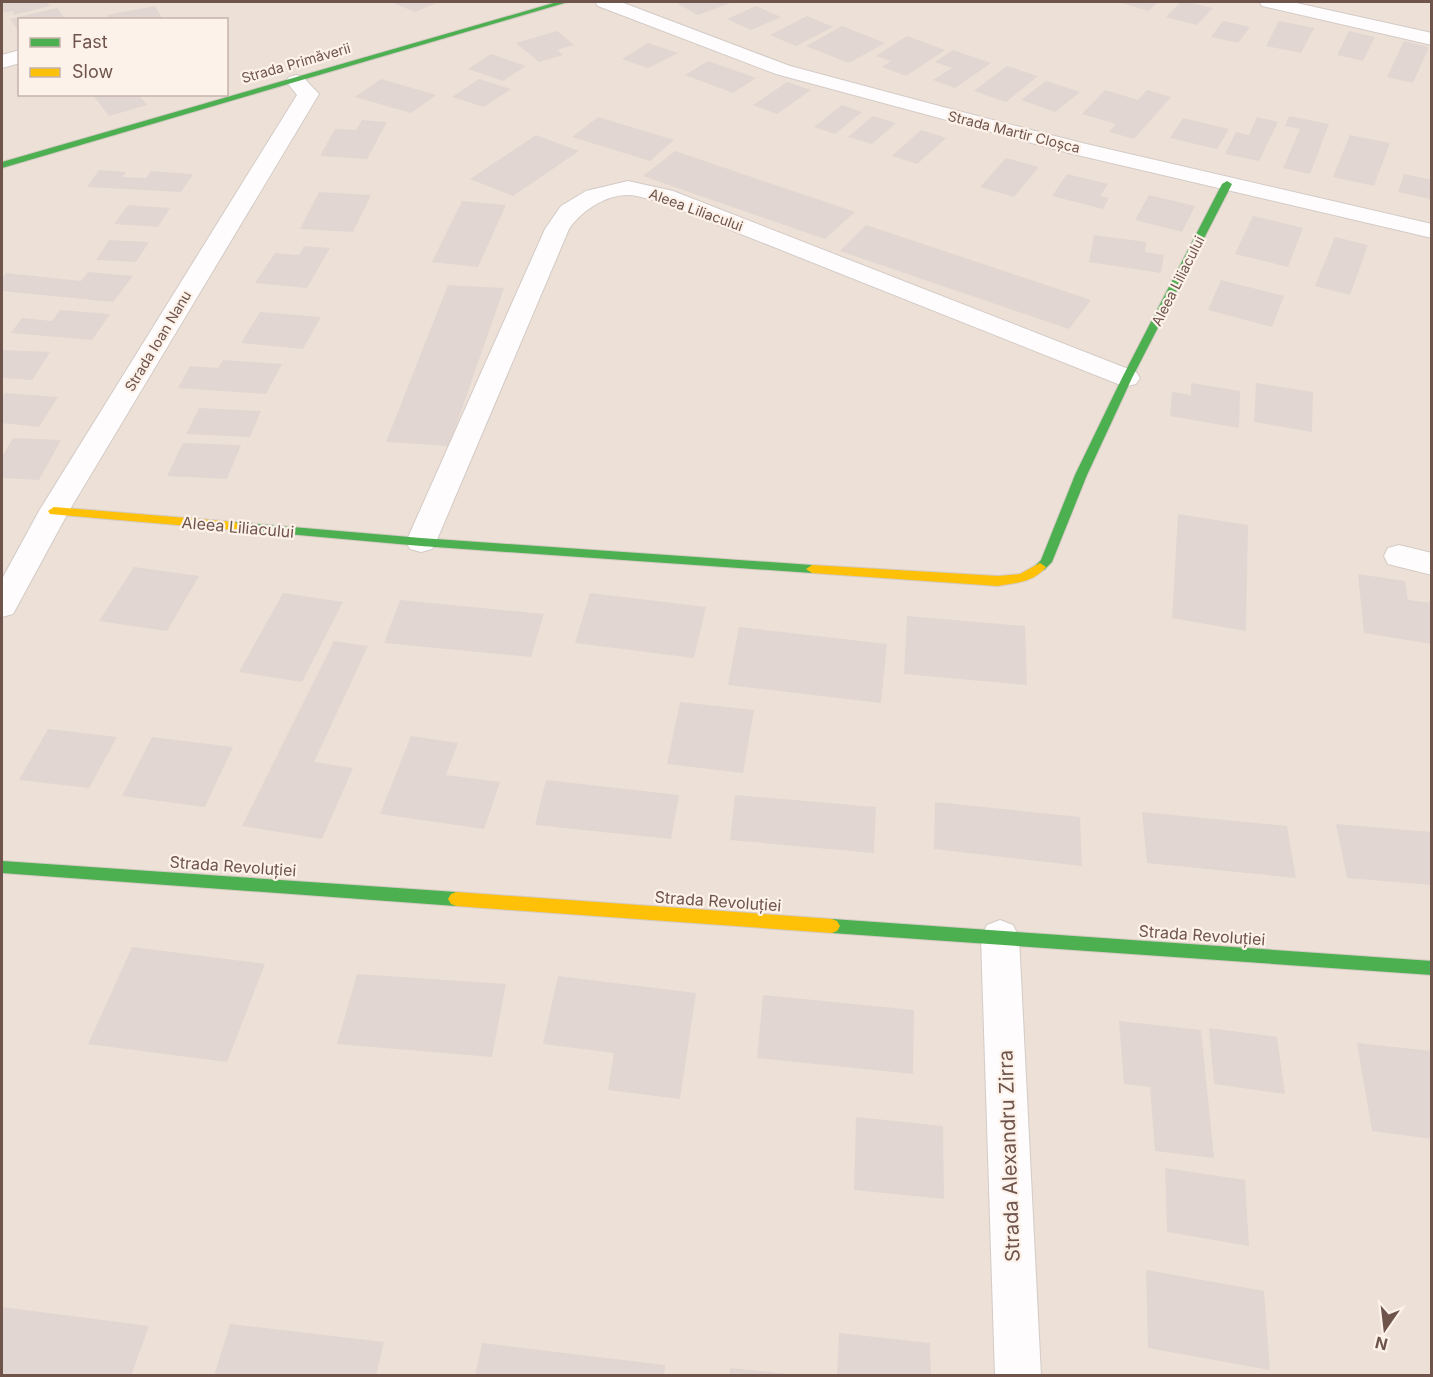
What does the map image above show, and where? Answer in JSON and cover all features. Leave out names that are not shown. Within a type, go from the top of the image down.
[{"type":"street","name":"Strada Primăverii","points":[[2,165],[564,2]]},
{"type":"street","name":"Strada Martir Cloșca","points":[[605,2],[783,70],[935,112],[1227,184],[1431,231]]},
{"type":"street","points":[[1269,2],[1431,39]]},
{"type":"street","points":[[2,62],[18,57]]},
{"type":"street","name":"Strada Ioan Nanu","points":[[2,606],[54,512],[308,94],[296,81]]},
{"type":"street","name":"Aleea Liliacului","points":[[54,512],[421,542],[944,578],[1006,581],[1024,579],[1036,573],[1046,562],[1127,378],[1227,184]]},
{"type":"street","name":"Aleea Liliacului","points":[[421,542],[557,230],[569,211],[594,196],[628,188],[665,196],[1127,378]]},
{"type":"street","points":[[1400,556],[1431,564]]},
{"type":"street","name":"Strada Revoluției","points":[[2,867],[1431,968]]},
{"type":"street","name":"Strada Alexandru Zirra","points":[[1000,937],[1018,1376]]},
{"type":"shaded area","points":[[2,2],[1431,2],[1431,1375],[2,1375]]},
{"type":"building","points":[[2,2],[47,2],[50,6],[14,15],[12,11],[4,13]]},
{"type":"building","points":[[391,2],[439,2],[415,12]]},
{"type":"building","points":[[675,2],[733,2],[698,15]]},
{"type":"building","points":[[1122,2],[1158,2],[1149,11]]},
{"type":"building","points":[[1181,2],[1213,8],[1197,25],[1166,17]]},
{"type":"building","points":[[155,6],[162,18],[108,18],[107,15]]},
{"type":"building","points":[[756,6],[781,17],[751,30],[727,19]]},
{"type":"building","points":[[57,8],[64,18],[18,18],[18,30],[10,19]]},
{"type":"building","points":[[807,16],[833,27],[796,46],[770,35]]},
{"type":"building","points":[[1223,21],[1250,27],[1238,43],[1211,37]]},
{"type":"building","points":[[1279,21],[1314,28],[1301,53],[1266,46]]},
{"type":"building","points":[[842,26],[885,43],[849,63],[806,46]]},
{"type":"building","points":[[557,31],[574,45],[557,50],[563,55],[539,62],[516,43]]},
{"type":"building","points":[[1349,31],[1375,37],[1363,61],[1337,55]]},
{"type":"building","points":[[907,36],[945,50],[906,76],[882,67],[891,61],[876,56]]},
{"type":"building","points":[[1404,41],[1429,47],[1413,83],[1387,77]]},
{"type":"building","points":[[648,43],[678,53],[648,68],[622,59]]},
{"type":"building","points":[[953,50],[991,63],[955,88],[933,80],[952,68],[935,62]]},
{"type":"building","points":[[491,54],[526,66],[503,81],[468,69]]},
{"type":"building","points":[[708,61],[756,78],[733,93],[685,75]]},
{"type":"building","points":[[1007,66],[1038,76],[1006,102],[974,91]]},
{"type":"building","points":[[381,79],[436,95],[411,113],[355,97]]},
{"type":"building","points":[[479,79],[511,89],[484,107],[452,97]]},
{"type":"building","points":[[1046,81],[1080,92],[1055,112],[1021,100]]},
{"type":"building","points":[[787,82],[811,90],[777,114],[753,105]]},
{"type":"building","points":[[1105,90],[1138,100],[1147,90],[1171,97],[1134,139],[1109,132],[1116,124],[1082,114]]},
{"type":"building","points":[[94,96],[140,96],[147,105],[109,116]]},
{"type":"building","points":[[842,105],[862,112],[835,134],[814,127]]},
{"type":"building","points":[[873,116],[896,123],[872,144],[848,137]]},
{"type":"building","points":[[1289,116],[1329,124],[1310,174],[1283,168],[1300,129],[1285,126]]},
{"type":"building","points":[[598,117],[674,140],[650,161],[572,137]]},
{"type":"building","points":[[1257,117],[1278,122],[1259,161],[1225,154],[1236,132],[1249,135]]},
{"type":"building","points":[[1183,118],[1229,129],[1217,149],[1170,138]]},
{"type":"building","points":[[362,120],[387,122],[367,159],[320,156],[335,129],[356,130]]},
{"type":"building","points":[[921,130],[946,138],[917,164],[892,156]]},
{"type":"building","points":[[536,135],[579,151],[513,196],[470,179]]},
{"type":"building","points":[[1350,135],[1390,143],[1374,186],[1333,177]]},
{"type":"building","points":[[675,151],[855,212],[825,239],[643,176]]},
{"type":"building","points":[[1006,158],[1039,167],[1014,197],[980,187]]},
{"type":"building","points":[[99,170],[126,172],[122,177],[146,178],[151,171],[193,174],[181,192],[87,187]]},
{"type":"building","points":[[1067,174],[1108,184],[1100,196],[1109,198],[1103,209],[1052,196]]},
{"type":"building","points":[[1404,174],[1432,180],[1430,199],[1398,192]]},
{"type":"building","points":[[319,192],[371,195],[353,232],[300,229]]},
{"type":"building","points":[[1149,195],[1195,206],[1182,232],[1135,220]]},
{"type":"building","points":[[462,201],[506,205],[478,267],[432,262]]},
{"type":"building","points":[[128,205],[170,208],[158,227],[114,224]]},
{"type":"building","points":[[1253,216],[1303,228],[1288,267],[1235,254]]},
{"type":"building","points":[[866,225],[1091,300],[1069,329],[840,251]]},
{"type":"building","points":[[1094,235],[1146,242],[1145,252],[1164,255],[1161,273],[1089,262]]},
{"type":"building","points":[[1335,237],[1368,245],[1350,295],[1315,286]]},
{"type":"building","points":[[109,240],[149,242],[136,262],[96,260]]},
{"type":"building","points":[[304,246],[330,248],[307,288],[255,283],[275,253],[299,255]]},
{"type":"building","points":[[88,272],[133,276],[113,302],[2,291],[2,278],[6,273],[81,281]]},
{"type":"building","points":[[1221,280],[1284,296],[1272,327],[1208,310]]},
{"type":"building","points":[[448,285],[504,288],[449,446],[386,442]]},
{"type":"building","points":[[60,310],[110,314],[92,340],[11,333],[22,318],[52,321]]},
{"type":"building","points":[[260,312],[321,317],[303,349],[241,343]]},
{"type":"building","points":[[2,350],[50,352],[32,380],[2,378]]},
{"type":"building","points":[[223,360],[282,364],[266,394],[178,388],[190,366],[218,368]]},
{"type":"building","points":[[1191,383],[1240,391],[1239,428],[1170,416],[1172,392],[1191,395]]},
{"type":"building","points":[[1256,383],[1313,392],[1312,432],[1254,422]]},
{"type":"building","points":[[5,393],[58,397],[39,427],[2,423],[2,397]]},
{"type":"building","points":[[199,408],[261,411],[250,437],[186,434]]},
{"type":"building","points":[[13,438],[61,440],[39,480],[2,478],[2,457]]},
{"type":"building","points":[[183,443],[241,445],[227,479],[167,476]]},
{"type":"building","points":[[1178,514],[1248,525],[1246,631],[1172,618]]},
{"type":"building","points":[[134,567],[199,576],[167,631],[99,621]]},
{"type":"building","points":[[1358,574],[1405,581],[1408,600],[1432,603],[1432,644],[1364,633]]},
{"type":"building","points":[[283,593],[343,602],[302,682],[239,672]]},
{"type":"building","points":[[590,593],[706,607],[694,658],[575,643]]},
{"type":"building","points":[[400,600],[544,614],[531,657],[384,643]]},
{"type":"building","points":[[907,616],[1025,626],[1027,685],[904,674]]},
{"type":"building","points":[[739,627],[887,644],[881,703],[728,685]]},
{"type":"building","points":[[334,641],[368,646],[314,762],[353,768],[322,839],[242,826]]},
{"type":"building","points":[[680,702],[754,710],[743,773],[667,764]]},
{"type":"building","points":[[48,729],[117,737],[89,788],[19,780]]},
{"type":"building","points":[[411,736],[458,743],[446,775],[500,782],[484,829],[380,814]]},
{"type":"building","points":[[152,737],[233,747],[205,807],[122,796]]},
{"type":"building","points":[[546,780],[679,795],[671,839],[535,825]]},
{"type":"building","points":[[735,795],[876,807],[874,853],[730,840]]},
{"type":"building","points":[[935,802],[1080,817],[1082,866],[934,849]]},
{"type":"building","points":[[1142,812],[1287,826],[1296,878],[1147,863]]},
{"type":"building","points":[[1336,824],[1432,832],[1432,885],[1347,878]]},
{"type":"building","points":[[132,947],[265,964],[227,1062],[88,1044]]},
{"type":"building","points":[[357,974],[506,984],[492,1057],[337,1044]]},
{"type":"building","points":[[558,976],[696,993],[680,1099],[608,1090],[614,1053],[543,1044]]},
{"type":"building","points":[[763,995],[914,1010],[913,1074],[757,1058]]},
{"type":"building","points":[[1119,1021],[1201,1030],[1214,1158],[1155,1151],[1150,1087],[1124,1084]]},
{"type":"building","points":[[1209,1028],[1277,1037],[1285,1094],[1214,1084]]},
{"type":"building","points":[[1357,1043],[1432,1051],[1432,1139],[1372,1131]]},
{"type":"building","points":[[856,1117],[943,1126],[944,1199],[854,1190]]},
{"type":"building","points":[[1165,1168],[1245,1180],[1249,1246],[1167,1232]]},
{"type":"building","points":[[1146,1270],[1264,1291],[1270,1370],[1148,1348]]},
{"type":"building","points":[[2,1307],[149,1326],[131,1376],[2,1376]]},
{"type":"building","points":[[230,1324],[384,1342],[376,1376],[214,1376]]},
{"type":"building","points":[[839,1333],[930,1343],[931,1376],[837,1376]]},
{"type":"building","points":[[482,1343],[665,1365],[664,1376],[475,1376]]},
{"type":"building","points":[[730,1368],[788,1374],[788,1376],[730,1376]]},
{"type":"traffic: fast","points":[[2,165],[564,2]]},
{"type":"traffic: fast","points":[[1040,567],[1046,562],[1081,475],[1127,378],[1227,184]]},
{"type":"traffic: fast","points":[[235,526],[421,542],[812,569]]},
{"type":"traffic: fast","points":[[2,867],[456,899]]},
{"type":"traffic: fast","points":[[832,926],[1432,968]]},
{"type":"traffic: slow","points":[[54,511],[235,526]]},
{"type":"traffic: slow","points":[[812,569],[998,581],[1023,578],[1040,567]]},
{"type":"traffic: slow","points":[[456,899],[832,926]]}]
